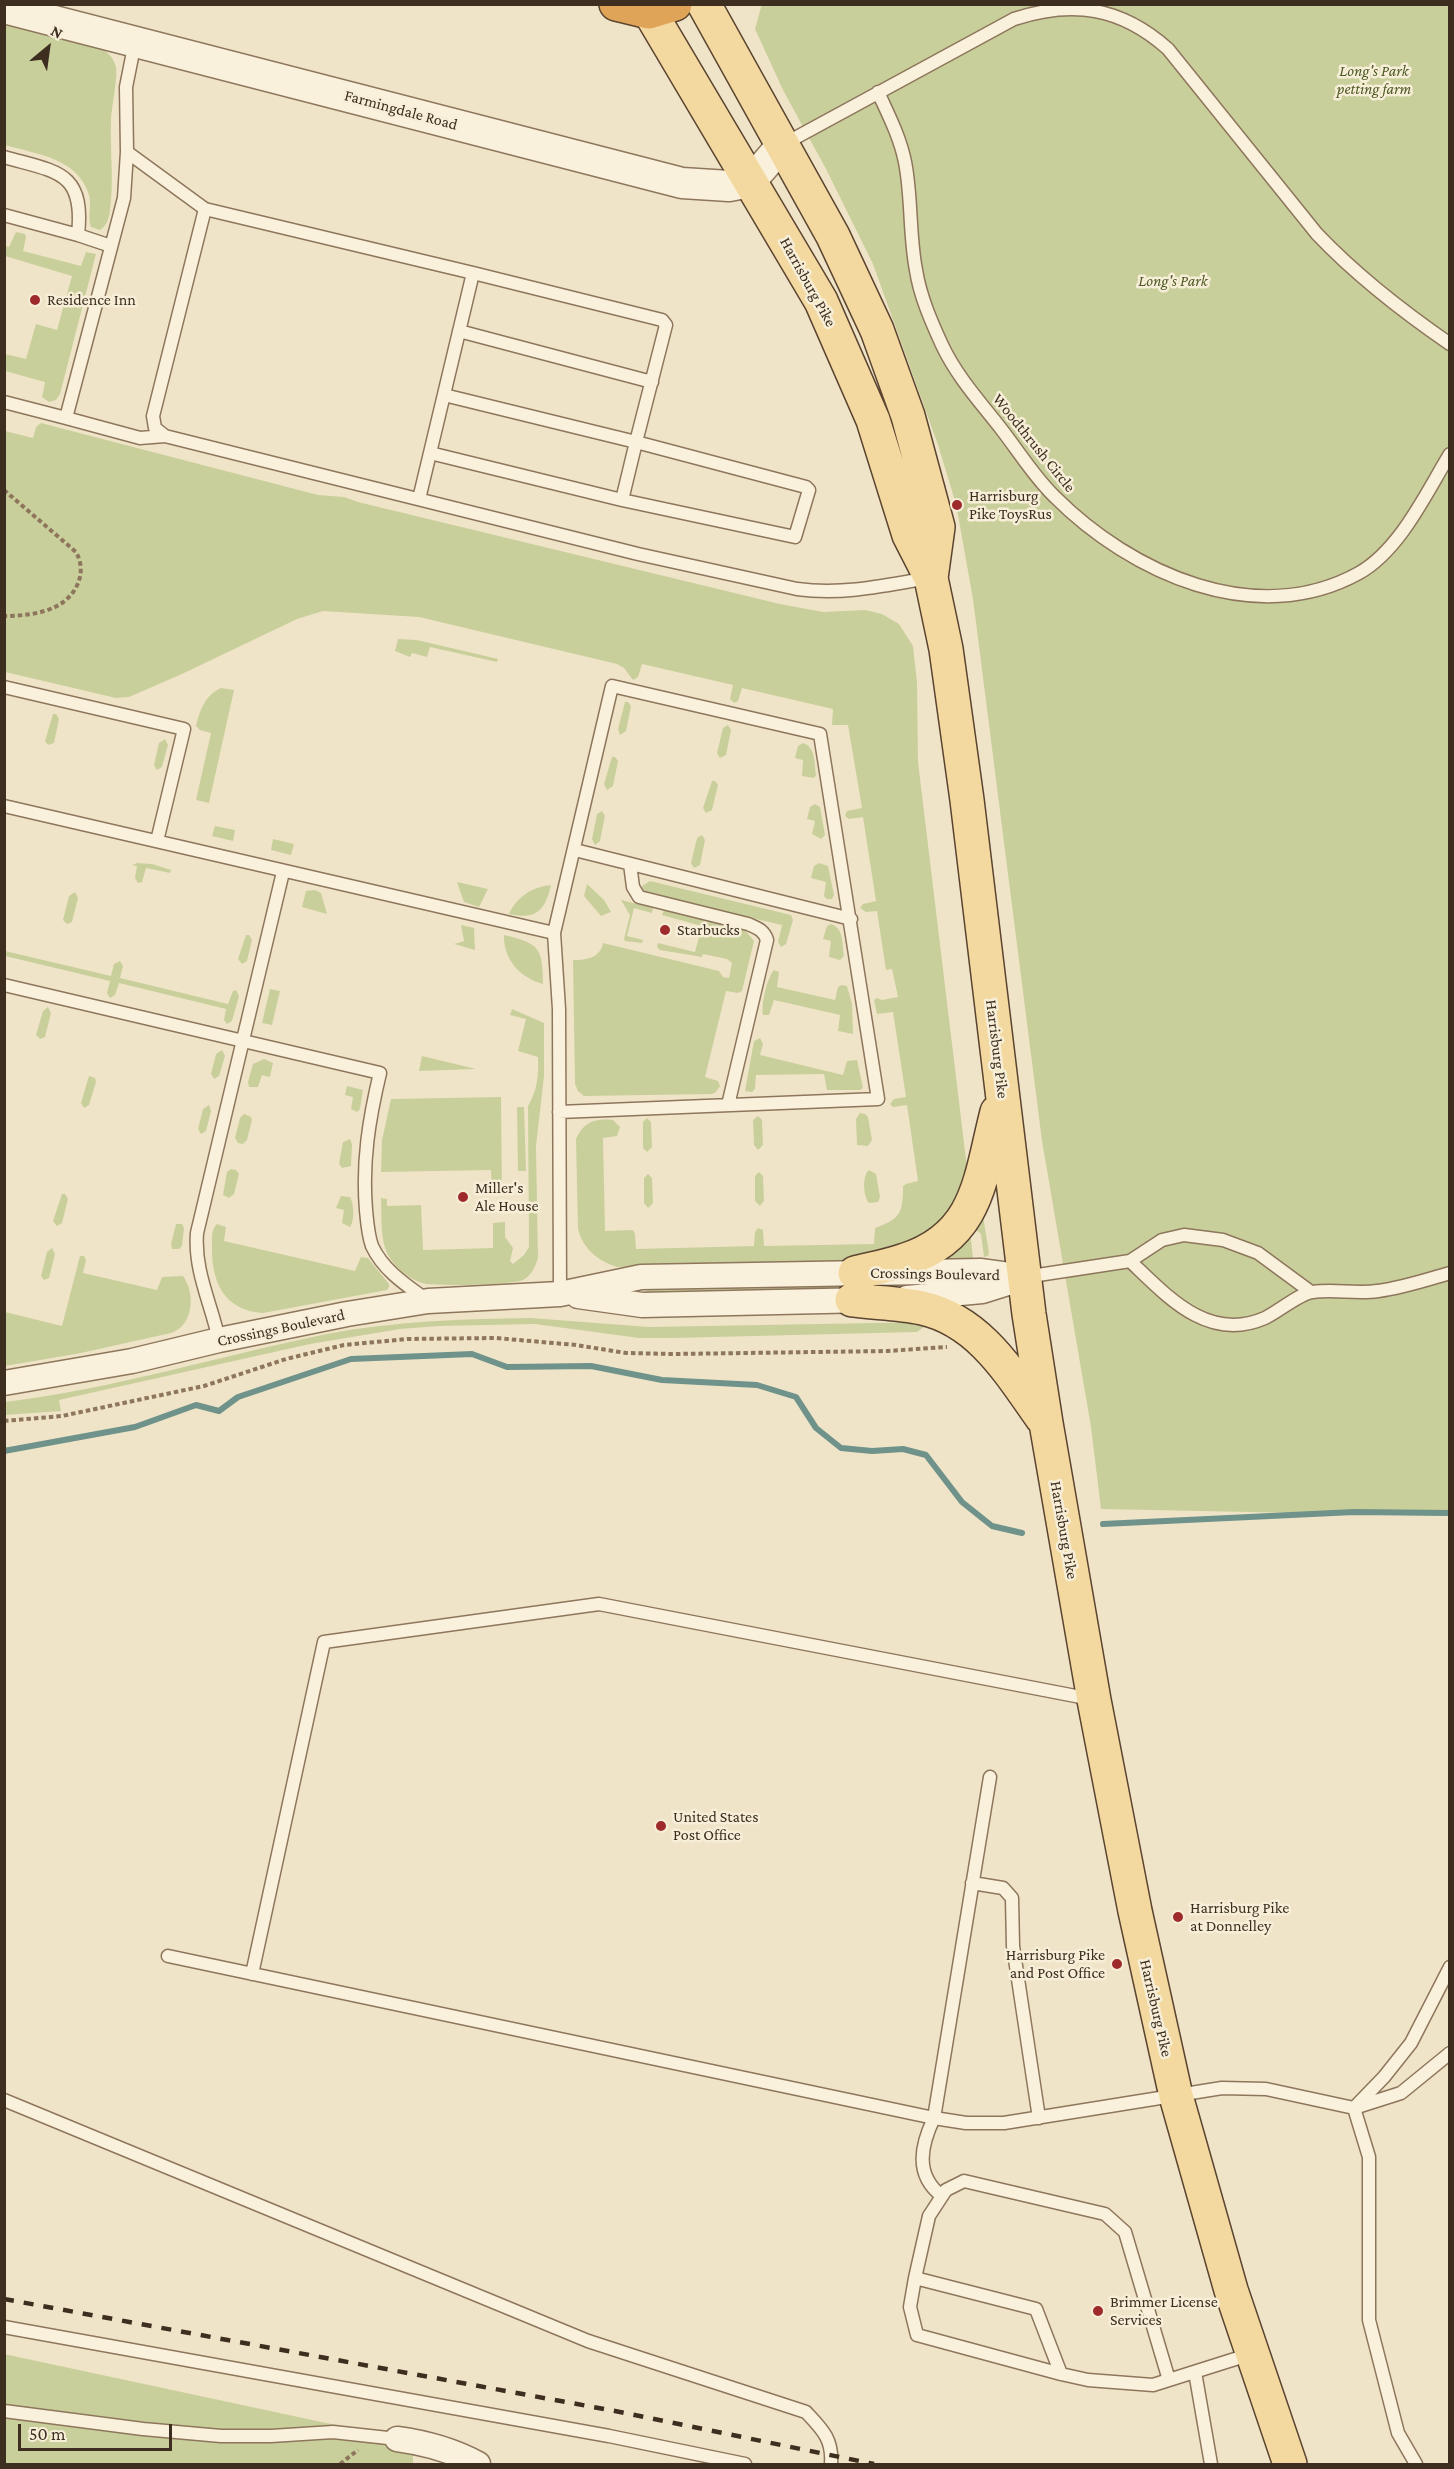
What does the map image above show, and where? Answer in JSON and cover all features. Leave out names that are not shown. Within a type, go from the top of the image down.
[{"type":"highway","points":[[616,4],[656,7]]},
{"type":"main road","name":"Harrisburg Pike","points":[[704,4],[783,144],[838,292]]},
{"type":"main road","name":"Harrisburg Pike","points":[[656,7],[750,182],[838,292],[893,372],[922,462],[938,527],[931,578],[946,649],[967,800],[1024,1277],[1046,1423],[1094,1700],[1135,1911],[1176,2096],[1228,2279],[1290,2464]]},
{"type":"main road","points":[[854,1287],[935,1247],[963,1222],[971,1207],[980,1179],[1002,1093]]},
{"type":"main road","points":[[854,1287],[950,1317],[975,1333],[1003,1362],[1046,1423]]},
{"type":"street","name":"Farmingdale Road","points":[[4,8],[659,178],[704,185],[729,186],[750,182]]},
{"type":"street","points":[[750,182],[783,144]]},
{"type":"street","name":"Crossings Boulevard","points":[[4,1383],[132,1361],[219,1340],[347,1314],[428,1301],[560,1294],[641,1277],[854,1287],[928,1297],[982,1291],[1024,1277]]},
{"type":"street","points":[[397,2439],[431,2444],[478,2464]]},
{"type":"lane","points":[[783,144],[996,28],[1033,12],[1071,8],[1089,9],[1123,18],[1154,36],[1182,63],[1310,225],[1341,260],[1402,310],[1449,344]]},
{"type":"lane","points":[[66,418],[124,198],[128,152],[126,87],[135,42]]},
{"type":"lane","name":"Woodthrush Circle","points":[[878,92],[902,148],[908,181],[917,278],[926,308],[944,348],[968,386],[1052,495],[1087,526],[1132,558],[1189,582],[1243,595],[1272,597],[1324,588],[1360,572],[1397,540],[1449,454]]},
{"type":"lane","points":[[128,152],[205,209],[662,320],[666,326],[622,500]]},
{"type":"lane","points":[[4,157],[53,171],[68,181],[78,194],[81,213],[78,235]]},
{"type":"lane","points":[[165,436],[155,428],[153,416],[205,209]]},
{"type":"lane","points":[[4,215],[111,246]]},
{"type":"lane","points":[[419,499],[473,273]]},
{"type":"lane","points":[[459,331],[652,382]]},
{"type":"lane","points":[[430,453],[622,500],[795,537],[809,490],[806,487],[636,442],[444,395]]},
{"type":"lane","points":[[4,402],[140,438],[165,436],[638,554],[797,589],[818,592],[851,591],[931,578]]},
{"type":"lane","points":[[559,1112],[878,1099],[820,734],[612,686],[554,933],[559,1009],[559,1112],[560,1294]]},
{"type":"lane","points":[[4,687],[184,729],[157,841]]},
{"type":"lane","points":[[4,806],[554,933]]},
{"type":"lane","points":[[575,850],[850,919]]},
{"type":"lane","points":[[630,864],[633,886],[639,897],[758,928],[766,936],[728,1105]]},
{"type":"lane","points":[[219,1340],[214,1316],[198,1267],[196,1250],[202,1212],[284,872]]},
{"type":"lane","points":[[4,985],[380,1073],[368,1126],[364,1157],[366,1206],[372,1245],[393,1275],[428,1301]]},
{"type":"lane","points":[[1024,1277],[1130,1261],[1173,1236],[1202,1236],[1223,1240],[1258,1253],[1311,1292]]},
{"type":"lane","points":[[1130,1261],[1175,1304],[1187,1312],[1218,1323],[1233,1325],[1262,1319],[1311,1292],[1379,1291],[1449,1273]]},
{"type":"lane","points":[[252,1974],[324,1642],[599,1604],[1094,1700]]},
{"type":"lane","points":[[942,2196],[932,2188],[922,2159],[924,2139],[934,2118],[990,1777]]},
{"type":"lane","points":[[972,1883],[1003,1888],[1012,1898],[1013,1946],[1039,2118]]},
{"type":"lane","points":[[168,1956],[934,2118],[985,2124],[1039,2118],[1222,2088],[1266,2089],[1354,2108],[1401,2093],[1449,2053]]},
{"type":"lane","points":[[1354,2108],[1384,2077],[1411,2043],[1449,1967]]},
{"type":"lane","points":[[4,2100],[588,2341],[806,2412],[827,2434],[831,2464]]},
{"type":"lane","points":[[1354,2108],[1369,2157],[1369,2320],[1398,2433],[1416,2464]]},
{"type":"lane","points":[[1169,2380],[1125,2232],[1105,2214],[964,2181],[946,2190],[929,2216],[915,2278],[910,2307],[917,2335],[1088,2380],[1153,2385],[1196,2372],[1252,2354]]},
{"type":"lane","points":[[915,2278],[1036,2309],[1061,2374]]},
{"type":"lane","points":[[4,2327],[609,2436],[745,2464]]},
{"type":"lane","points":[[1196,2372],[1211,2464]]},
{"type":"lane","points":[[4,2411],[143,2429],[221,2436],[333,2432],[397,2439]]},
{"type":"path","points":[[4,490],[76,552],[81,562],[82,573],[79,582],[68,597],[54,608],[4,616]]},
{"type":"path","points":[[4,1421],[62,1416],[204,1386],[286,1359],[344,1345],[407,1339],[496,1338],[576,1345],[627,1353],[674,1354],[888,1351],[953,1346]]},
{"type":"green space","name":"Long's Park","points":[[764,4],[1449,5],[1449,1516],[1101,1509],[1091,1427],[1042,1141],[973,599],[956,504],[938,445],[873,264],[826,169],[783,90],[755,29],[761,7]]},
{"type":"green space","points":[[4,24],[95,45],[108,53],[115,63],[116,79],[111,122],[110,213],[100,230],[91,227],[89,195],[84,183],[76,173],[66,165],[42,155],[5,145]]},
{"type":"green space","points":[[16,232],[25,234],[23,251],[81,266],[86,252],[96,254],[60,394],[56,400],[49,402],[42,397],[45,382],[5,371],[5,354],[26,359],[36,324],[57,330],[72,276],[5,256],[5,246],[9,247]]},
{"type":"green space","points":[[41,423],[318,495],[344,497],[780,604],[823,612],[865,610],[882,614],[899,624],[913,646],[917,682],[918,762],[967,1168],[967,1177],[940,1231],[859,1259],[830,1262],[617,1267],[592,1253],[584,1243],[578,1229],[576,1139],[586,1125],[601,1120],[613,1120],[620,1127],[617,1136],[603,1138],[605,1231],[633,1230],[636,1249],[754,1246],[755,1232],[758,1228],[763,1230],[764,1246],[874,1244],[875,1228],[895,1218],[901,1209],[903,1186],[918,1181],[907,1105],[893,1107],[890,1104],[894,1099],[906,1097],[893,1012],[877,1014],[874,1000],[898,997],[892,969],[886,970],[877,911],[866,912],[860,908],[863,904],[876,901],[863,817],[849,819],[845,816],[847,811],[862,808],[848,725],[832,725],[833,709],[742,688],[738,701],[734,703],[730,699],[733,685],[642,664],[638,677],[633,680],[624,668],[617,664],[419,617],[323,611],[297,619],[129,697],[116,698],[5,672],[5,431],[33,438],[36,427]]},
{"type":"green space","points":[[398,639],[417,640],[498,659],[497,662],[430,647],[427,657],[412,653],[410,657],[395,651]]},
{"type":"green space","points":[[221,688],[234,690],[209,803],[196,800],[211,733],[200,730],[196,726],[207,699]]},
{"type":"green space","points":[[625,702],[631,706],[626,731],[620,735],[618,729]]},
{"type":"green space","points":[[53,714],[56,714],[59,719],[54,743],[48,745],[45,741]]},
{"type":"green space","points":[[728,725],[731,730],[726,755],[720,758],[717,753],[723,728]]},
{"type":"green space","points":[[165,739],[168,745],[162,767],[157,770],[154,765],[159,743]]},
{"type":"green space","points":[[803,743],[812,752],[816,775],[814,778],[802,776],[803,760],[795,758],[798,746]]},
{"type":"green space","points":[[612,757],[618,761],[613,786],[607,790],[604,784]]},
{"type":"green space","points":[[712,781],[718,785],[712,810],[706,813],[703,808]]},
{"type":"green space","points":[[815,804],[820,807],[825,835],[821,839],[812,834],[815,821],[807,819],[810,807]]},
{"type":"green space","points":[[602,811],[605,816],[600,841],[595,845],[592,839],[597,814]]},
{"type":"green space","points":[[215,826],[235,830],[233,841],[212,836]]},
{"type":"green space","points":[[702,835],[705,840],[700,865],[694,868],[691,863],[697,838]]},
{"type":"green space","points":[[273,839],[294,844],[291,855],[271,850]]},
{"type":"green space","points":[[819,863],[828,866],[834,895],[832,899],[824,896],[826,882],[811,878],[814,866]]},
{"type":"green space","points":[[152,864],[171,870],[170,873],[146,868],[142,882],[138,883],[135,878],[137,866],[132,865]]},
{"type":"green space","points":[[650,881],[791,915],[793,920],[786,944],[781,947],[778,942],[782,925],[647,894],[643,892],[642,886]]},
{"type":"green space","points":[[457,882],[488,889],[479,907],[464,902]]},
{"type":"green space","points":[[587,884],[604,900],[611,912],[601,916],[584,896]]},
{"type":"green space","points":[[551,885],[546,901],[538,912],[526,916],[509,914],[521,897],[538,888]]},
{"type":"green space","points":[[315,890],[321,893],[327,914],[302,907],[306,891]]},
{"type":"green space","points":[[75,892],[78,898],[72,922],[67,924],[63,920],[69,896]]},
{"type":"green space","points":[[621,900],[653,908],[652,913],[634,908],[627,936],[643,940],[642,943],[624,939],[630,915]]},
{"type":"green space","points":[[664,910],[744,929],[754,941],[742,991],[738,993],[726,991],[705,1077],[718,1081],[720,1086],[712,1094],[584,1096],[575,1084],[573,960],[596,955],[603,943],[719,971],[723,977],[729,978],[732,963],[727,959],[660,950],[657,947],[658,943],[695,952],[702,926],[662,915]]},
{"type":"green space","points":[[831,924],[838,929],[842,937],[844,956],[840,960],[829,957],[831,941],[823,939],[827,926]]},
{"type":"green space","points":[[461,925],[474,928],[475,950],[454,944],[464,941]]},
{"type":"green space","points":[[246,935],[249,935],[252,940],[247,961],[242,964],[238,959]]},
{"type":"green space","points":[[504,935],[525,941],[537,949],[542,962],[543,984],[527,977],[515,967],[504,944]]},
{"type":"green space","points":[[5,951],[111,976],[114,964],[120,961],[123,966],[120,978],[228,1004],[233,991],[236,990],[239,996],[232,1021],[227,1024],[224,1020],[226,1009],[119,983],[115,995],[110,998],[107,993],[110,981],[5,956]]},
{"type":"green space","points":[[774,970],[779,972],[777,987],[835,1000],[838,987],[847,986],[852,1004],[853,1034],[838,1031],[840,1015],[774,1000],[769,1015],[763,1015],[765,991]]},
{"type":"green space","points":[[270,989],[280,991],[272,1025],[262,1023]]},
{"type":"green space","points":[[48,1007],[51,1013],[45,1037],[40,1039],[36,1035],[43,1011]]},
{"type":"green space","points":[[512,1009],[544,1023],[544,1076],[536,1146],[538,1258],[529,1276],[516,1282],[456,1285],[422,1283],[401,1271],[388,1254],[382,1231],[381,1198],[387,1199],[387,1206],[421,1205],[423,1250],[493,1248],[493,1223],[505,1222],[505,1237],[513,1248],[510,1261],[513,1264],[524,1255],[529,1247],[528,1106],[537,1083],[538,1057],[518,1051],[526,1019],[510,1015]]},
{"type":"green space","points":[[760,1038],[763,1044],[760,1055],[843,1075],[847,1061],[857,1060],[863,1088],[860,1090],[827,1090],[824,1074],[756,1075],[755,1089],[752,1092],[745,1091],[754,1041]]},
{"type":"green space","points":[[222,1050],[225,1056],[219,1076],[214,1079],[211,1074],[216,1054]]},
{"type":"green space","points":[[422,1056],[476,1069],[419,1071]]},
{"type":"green space","points":[[264,1059],[273,1063],[270,1077],[262,1075],[258,1087],[249,1087],[248,1082],[253,1064]]},
{"type":"green space","points":[[89,1076],[95,1078],[96,1082],[89,1105],[84,1108],[81,1103]]},
{"type":"green space","points":[[347,1086],[363,1090],[360,1109],[357,1112],[351,1109],[353,1097],[345,1095]]},
{"type":"green space","points":[[501,1097],[502,1195],[492,1195],[491,1170],[381,1172],[382,1140],[391,1099]]},
{"type":"green space","points":[[209,1105],[211,1111],[206,1131],[201,1134],[198,1129],[203,1109]]},
{"type":"green space","points":[[517,1107],[524,1107],[526,1171],[518,1171]]},
{"type":"green space","points":[[860,1113],[868,1117],[872,1140],[868,1146],[857,1145],[856,1119]]},
{"type":"green space","points":[[244,1114],[252,1120],[247,1140],[243,1144],[238,1143],[235,1138],[240,1118]]},
{"type":"green space","points":[[758,1116],[762,1120],[763,1145],[758,1150],[754,1145],[753,1120]]},
{"type":"green space","points":[[647,1118],[651,1122],[652,1147],[647,1152],[643,1148],[643,1122]]},
{"type":"green space","points":[[350,1139],[352,1144],[351,1166],[342,1168],[339,1164],[343,1142]]},
{"type":"green space","points":[[231,1169],[236,1170],[239,1174],[234,1194],[229,1198],[223,1195],[227,1172]]},
{"type":"green space","points":[[869,1170],[876,1174],[880,1197],[878,1202],[869,1203],[865,1196],[864,1181]]},
{"type":"green space","points":[[759,1172],[763,1176],[764,1201],[760,1206],[755,1201],[755,1176]]},
{"type":"green space","points":[[648,1174],[652,1178],[653,1203],[648,1208],[644,1203],[644,1178]]},
{"type":"green space","points":[[62,1194],[65,1194],[68,1199],[62,1223],[57,1226],[53,1221]]},
{"type":"green space","points":[[341,1196],[350,1197],[351,1200],[353,1216],[350,1227],[342,1223],[344,1210],[336,1208]]},
{"type":"green space","points":[[983,1216],[989,1253],[984,1257],[981,1234],[973,1227]]},
{"type":"green space","points":[[176,1224],[182,1224],[184,1228],[182,1246],[179,1249],[172,1249],[171,1244]]},
{"type":"green space","points":[[217,1224],[226,1227],[224,1241],[355,1271],[361,1257],[368,1258],[389,1287],[387,1290],[263,1313],[238,1307],[222,1292],[214,1271],[212,1240]]},
{"type":"green space","points":[[967,1236],[971,1240],[973,1258],[941,1262]]},
{"type":"green space","points":[[52,1248],[55,1254],[49,1278],[44,1280],[41,1276],[47,1252]]},
{"type":"green space","points":[[80,1256],[84,1256],[86,1260],[83,1273],[157,1290],[162,1277],[183,1276],[191,1300],[188,1317],[184,1324],[171,1333],[81,1353],[5,1366],[5,1312],[62,1326]]},
{"type":"green space","points":[[945,1280],[946,1284],[647,1294],[645,1292],[647,1290]]},
{"type":"green space","points":[[531,1318],[649,1327],[931,1322],[917,1332],[673,1338],[639,1338],[535,1324],[400,1329],[310,1344],[59,1400],[61,1411],[5,1415],[5,1402],[126,1381],[327,1334],[403,1323]]},
{"type":"green space","points":[[4,2354],[373,2433],[413,2439],[413,2464],[5,2464]]},
{"type":"waterway","points":[[4,1451],[135,1427],[196,1405],[219,1411],[238,1397],[351,1359],[472,1354],[507,1367],[591,1366],[662,1380],[757,1385],[796,1397],[816,1428],[841,1448],[872,1451],[903,1449],[926,1455],[962,1502],[992,1526],[1022,1533]]},
{"type":"waterway","points":[[1103,1524],[1354,1512],[1450,1513]]},
{"type":"railway","points":[[4,2299],[615,2411],[874,2464]]},
{"type":"place","name":"Residence Inn","points":[[35,300]]},
{"type":"place","name":"Harrisburg Pike ToysRus","points":[[957,505]]},
{"type":"place","name":"Starbucks","points":[[665,930]]},
{"type":"place","name":"Miller's Ale House","points":[[463,1197]]},
{"type":"place","name":"United States Post Office","points":[[661,1826]]},
{"type":"place","name":"Harrisburg Pike at Donnelley","points":[[1178,1917]]},
{"type":"place","name":"Harrisburg Pike and Post Office","points":[[1117,1964]]},
{"type":"place","name":"Brimmer License Services","points":[[1098,2311]]},
{"type":"park label","name":"Long's Park petting farm","points":[[1374,80]]}]
